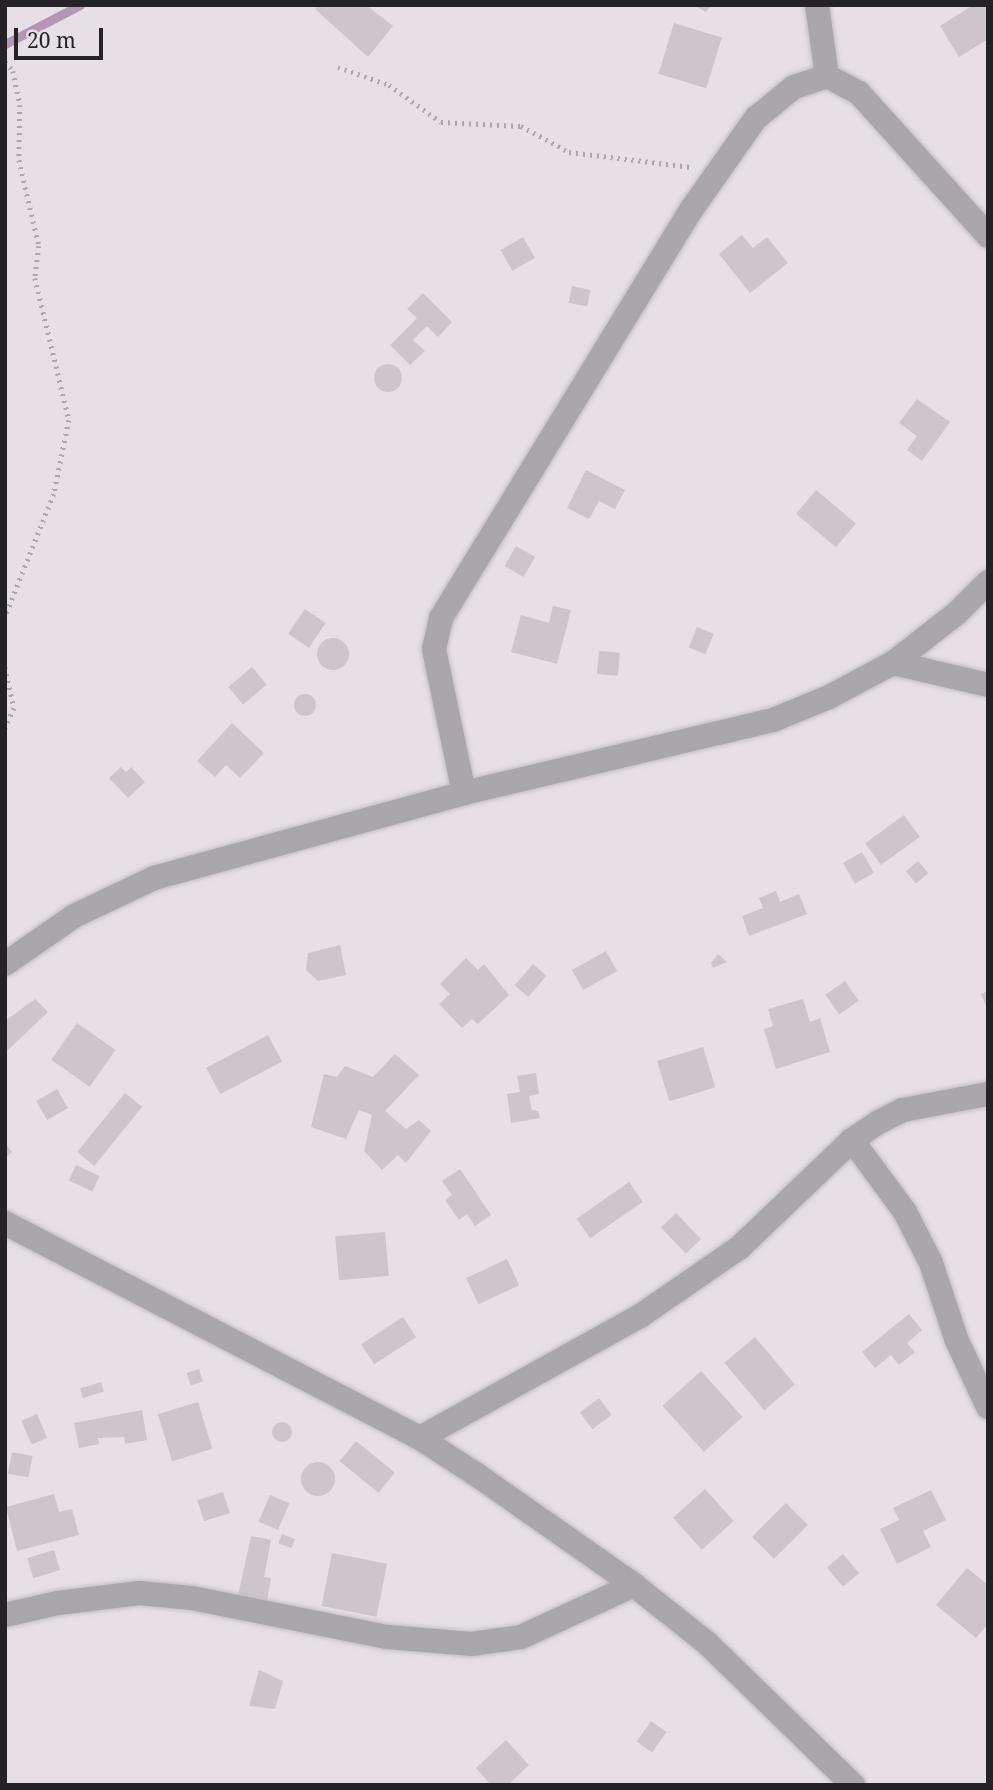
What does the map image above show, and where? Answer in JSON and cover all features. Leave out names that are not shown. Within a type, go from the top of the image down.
[{"type":"street","points":[[817,5],[827,76]]},
{"type":"street","points":[[464,793],[434,649],[441,618],[720,169],[756,118],[794,87],[827,76],[859,93],[988,236]]},
{"type":"street","points":[[5,964],[74,916],[154,878],[464,793],[773,720],[829,697],[893,663],[957,613],[988,582]]},
{"type":"street","points":[[893,663],[988,685]]},
{"type":"street","points":[[420,1438],[640,1316],[739,1248],[852,1140],[903,1110],[988,1094]]},
{"type":"street","points":[[852,1140],[905,1212],[931,1262],[957,1341],[988,1407]]},
{"type":"street","points":[[5,1223],[420,1438],[634,1585],[707,1643],[853,1785]]},
{"type":"street","points":[[5,1615],[58,1603],[139,1593],[192,1598],[388,1637],[472,1644],[522,1637],[634,1585]]},
{"type":"path","points":[[5,62],[13,71],[20,105],[19,160],[39,246],[35,278],[69,420],[54,494],[5,617]]},
{"type":"path","points":[[338,67],[388,85],[441,122],[521,126],[569,152],[638,164],[720,169]]},
{"type":"path","points":[[5,667],[14,708],[5,728]]},
{"type":"building","points":[[319,5],[366,5],[393,26],[368,57],[315,9]]},
{"type":"building","points":[[693,5],[711,5],[706,12]]},
{"type":"building","points":[[973,5],[988,5],[988,39],[959,57],[940,26]]},
{"type":"building","points":[[674,23],[722,38],[706,88],[659,74]]},
{"type":"building","points":[[742,235],[753,248],[767,237],[788,263],[750,293],[719,254]]},
{"type":"building","points":[[523,237],[535,258],[512,271],[500,250]]},
{"type":"building","points":[[572,286],[591,290],[587,307],[568,303]]},
{"type":"building","points":[[423,293],[452,322],[438,337],[427,326],[413,340],[425,351],[410,365],[390,345],[417,318],[407,309]]},
{"type":"building","points":[[388,364],[398,368],[402,378],[398,388],[388,392],[378,388],[374,378],[378,368]]},
{"type":"building","points":[[917,399],[950,422],[922,461],[907,450],[917,436],[899,423]]},
{"type":"building","points":[[586,470],[625,490],[615,509],[599,501],[589,519],[567,508]]},
{"type":"building","points":[[816,490],[856,523],[836,547],[796,514]]},
{"type":"building","points":[[516,546],[535,557],[524,577],[504,566]]},
{"type":"building","points":[[553,606],[571,610],[557,664],[511,652],[521,615],[549,623]]},
{"type":"building","points":[[305,609],[326,623],[309,648],[288,634]]},
{"type":"building","points":[[697,627],[714,634],[705,654],[689,647]]},
{"type":"building","points":[[333,638],[345,642],[349,654],[345,666],[333,670],[321,666],[317,654],[321,642]]},
{"type":"building","points":[[599,651],[620,653],[618,676],[597,674]]},
{"type":"building","points":[[252,667],[267,685],[243,705],[228,687]]},
{"type":"building","points":[[305,694],[313,697],[316,705],[313,713],[305,716],[297,713],[294,705],[297,697]]},
{"type":"building","points":[[232,723],[264,753],[240,778],[226,765],[215,777],[197,761]]},
{"type":"building","points":[[121,767],[126,772],[131,767],[145,782],[128,798],[109,778]]},
{"type":"building","points":[[904,815],[920,837],[881,865],[865,843]]},
{"type":"building","points":[[862,852],[874,873],[855,884],[843,863]]},
{"type":"building","points":[[918,861],[928,873],[916,884],[906,871]]},
{"type":"building","points":[[776,891],[780,902],[799,894],[807,914],[749,936],[742,916],[763,908],[759,898]]},
{"type":"building","points":[[340,945],[346,975],[318,981],[306,970],[308,953]]},
{"type":"building","points":[[606,951],[617,971],[583,990],[572,970]]},
{"type":"building","points":[[718,954],[727,962],[713,968],[711,963]]},
{"type":"building","points":[[466,958],[478,970],[484,964],[509,995],[478,1024],[472,1019],[462,1028],[439,1004],[450,994],[440,984]]},
{"type":"building","points":[[533,964],[547,976],[528,997],[515,985]]},
{"type":"building","points":[[845,981],[859,1001],[839,1014],[825,995]]},
{"type":"building","points":[[988,991],[988,1011],[981,994]]},
{"type":"building","points":[[35,999],[48,1012],[5,1053],[5,1021]]},
{"type":"building","points":[[803,999],[810,1022],[820,1018],[830,1052],[776,1069],[764,1029],[773,1026],[768,1009]]},
{"type":"building","points":[[77,1023],[116,1050],[90,1087],[51,1060]]},
{"type":"building","points":[[268,1035],[282,1061],[220,1094],[206,1068]]},
{"type":"building","points":[[703,1047],[715,1087],[669,1101],[657,1061]]},
{"type":"building","points":[[395,1054],[419,1075],[385,1111],[406,1129],[419,1120],[431,1131],[406,1163],[398,1155],[382,1170],[364,1151],[372,1115],[359,1110],[346,1139],[311,1127],[324,1074],[337,1077],[345,1066],[373,1077]]},
{"type":"building","points":[[536,1073],[539,1094],[529,1096],[532,1110],[538,1111],[540,1118],[511,1123],[507,1094],[520,1092],[517,1076]]},
{"type":"building","points":[[57,1089],[68,1108],[47,1120],[36,1101]]},
{"type":"building","points":[[125,1093],[142,1107],[94,1166],[77,1152]]},
{"type":"building","points":[[5,1143],[12,1152],[5,1158]]},
{"type":"building","points":[[76,1165],[100,1176],[92,1191],[69,1180]]},
{"type":"building","points":[[460,1169],[491,1215],[475,1226],[467,1214],[459,1220],[445,1200],[452,1195],[442,1181]]},
{"type":"building","points":[[629,1182],[643,1202],[590,1238],[577,1219]]},
{"type":"building","points":[[676,1213],[701,1239],[686,1253],[661,1228]]},
{"type":"building","points":[[385,1232],[389,1276],[339,1280],[335,1236]]},
{"type":"building","points":[[507,1259],[519,1285],[478,1304],[466,1278]]},
{"type":"building","points":[[909,1314],[922,1330],[907,1343],[915,1352],[899,1365],[891,1355],[875,1368],[862,1352]]},
{"type":"building","points":[[403,1317],[416,1337],[374,1364],[361,1344]]},
{"type":"building","points":[[755,1337],[795,1384],[764,1410],[724,1363]]},
{"type":"building","points":[[199,1369],[203,1381],[191,1385],[187,1373]]},
{"type":"building","points":[[701,1371],[742,1417],[704,1452],[662,1406]]},
{"type":"building","points":[[101,1382],[104,1392],[83,1398],[80,1388]]},
{"type":"building","points":[[599,1398],[612,1415],[592,1429],[580,1412]]},
{"type":"building","points":[[198,1402],[212,1449],[172,1461],[158,1414]]},
{"type":"building","points":[[142,1410],[147,1440],[125,1444],[124,1437],[98,1438],[99,1444],[79,1448],[74,1423]]},
{"type":"building","points":[[37,1414],[47,1438],[32,1445],[21,1421]]},
{"type":"building","points":[[282,1422],[289,1425],[292,1432],[289,1439],[282,1442],[275,1439],[272,1432],[275,1425]]},
{"type":"building","points":[[356,1441],[395,1472],[378,1493],[340,1461]]},
{"type":"building","points":[[12,1452],[33,1456],[28,1478],[8,1474]]},
{"type":"building","points":[[318,1462],[330,1467],[335,1479],[330,1491],[318,1496],[306,1491],[301,1479],[306,1467]]},
{"type":"building","points":[[705,1489],[734,1521],[702,1550],[673,1518]]},
{"type":"building","points":[[931,1490],[946,1520],[923,1531],[931,1547],[897,1564],[880,1529],[899,1520],[893,1508]]},
{"type":"building","points":[[223,1492],[230,1513],[204,1521],[197,1500]]},
{"type":"building","points":[[54,1494],[59,1512],[72,1509],[79,1535],[17,1551],[6,1507]]},
{"type":"building","points":[[270,1495],[289,1503],[278,1530],[259,1522]]},
{"type":"building","points":[[786,1503],[808,1525],[774,1559],[752,1537]]},
{"type":"building","points":[[282,1534],[295,1539],[291,1548],[278,1543]]},
{"type":"building","points":[[251,1536],[271,1540],[264,1577],[271,1578],[267,1601],[238,1596]]},
{"type":"building","points":[[54,1550],[60,1570],[33,1578],[27,1558]]},
{"type":"building","points":[[332,1553],[387,1564],[377,1617],[322,1606]]},
{"type":"building","points":[[843,1554],[859,1573],[843,1587],[827,1567]]},
{"type":"building","points":[[967,1568],[988,1585],[988,1624],[976,1638],[936,1605]]},
{"type":"building","points":[[259,1670],[283,1681],[275,1709],[249,1706]]},
{"type":"building","points":[[651,1721],[667,1732],[652,1752],[637,1741]]},
{"type":"building","points":[[506,1740],[529,1765],[508,1785],[491,1785],[476,1768]]},
{"type":"waterway","points":[[5,44],[80,5]]}]
